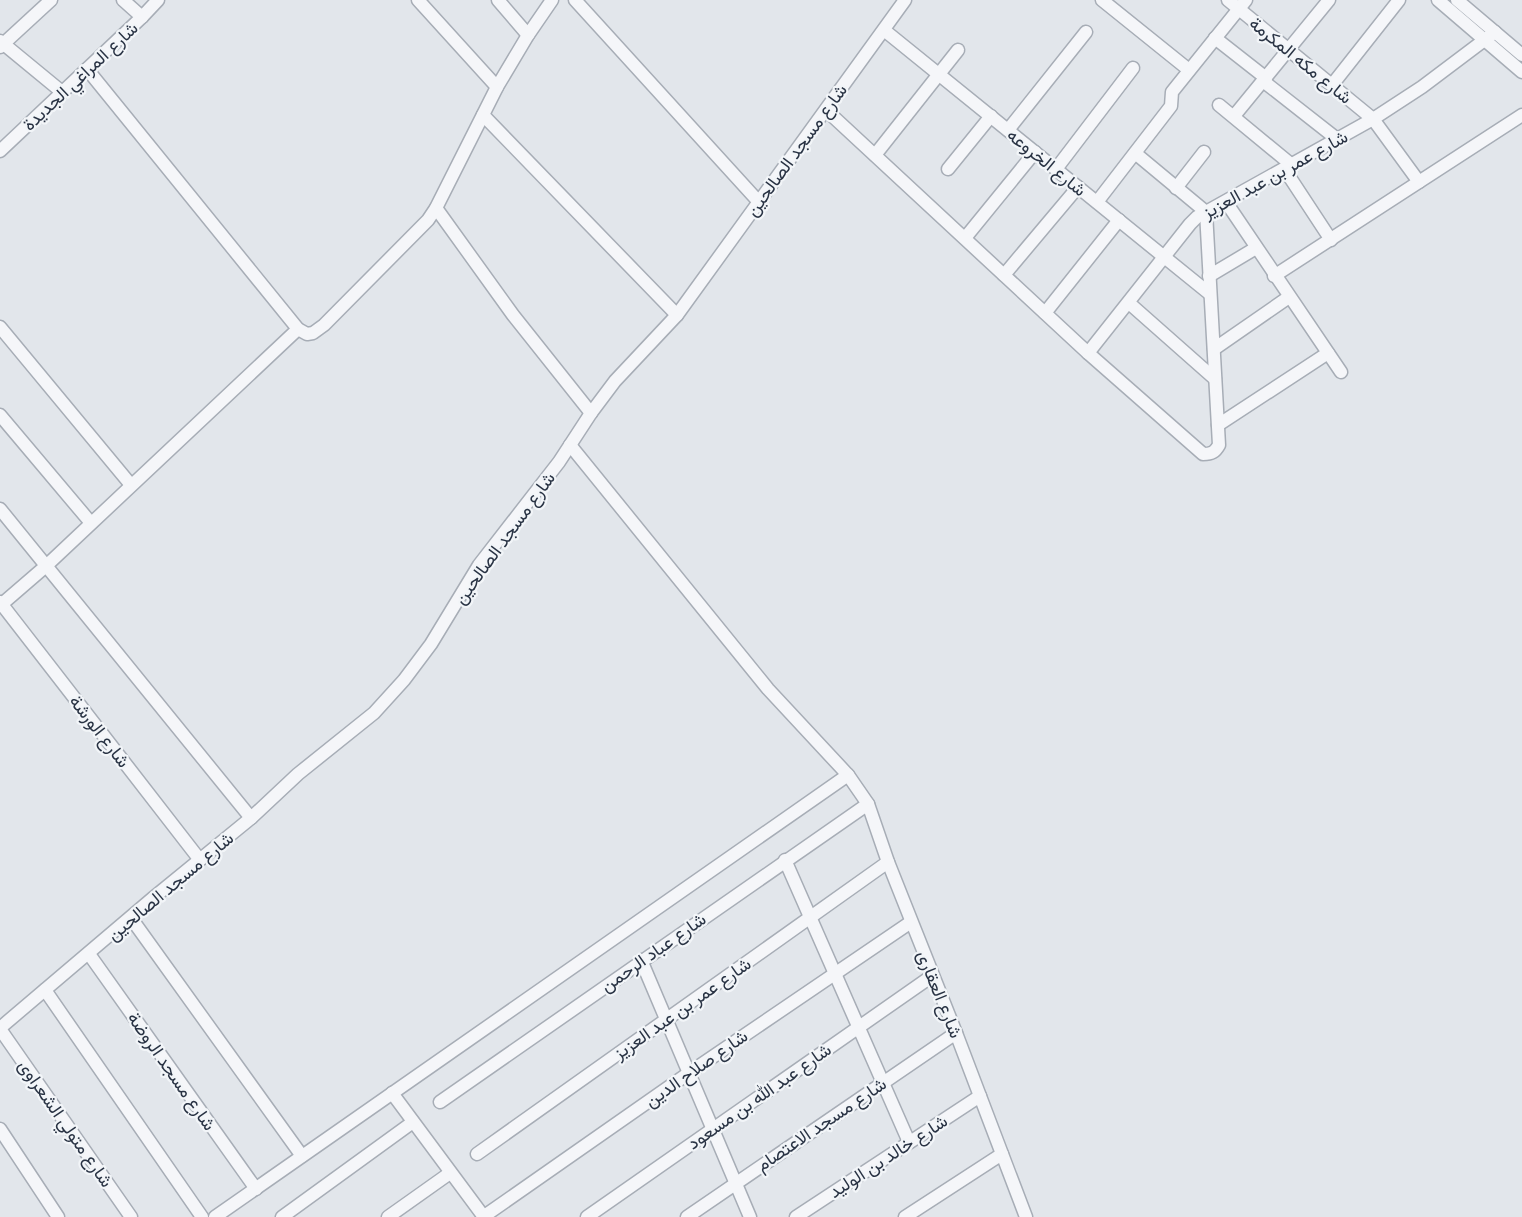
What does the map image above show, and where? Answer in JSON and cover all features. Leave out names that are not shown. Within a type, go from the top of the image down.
[{"type":"street","points":[[51,0],[1,44],[62,92]]},
{"type":"street","points":[[123,0],[142,17]]},
{"type":"street","name":"شارع المراغي الجديدة","points":[[0,151],[158,0]]},
{"type":"street","points":[[418,0],[497,87]]},
{"type":"street","points":[[498,0],[528,35]]},
{"type":"street","points":[[87,69],[298,329],[307,334],[318,330],[428,220],[497,87],[552,0]]},
{"type":"street","points":[[575,0],[758,201]]},
{"type":"street","name":"شارع مسجد الصالحين","points":[[0,1028],[251,818],[297,774],[374,713],[404,680],[431,644],[479,566],[532,498],[591,413],[615,381],[677,315],[905,0]]},
{"type":"street","points":[[1102,0],[1189,70]]},
{"type":"street","name":"شارع مكه المكرمة","points":[[1228,0],[1242,4],[1288,50],[1373,119],[1419,182]]},
{"type":"street","points":[[1234,116],[1329,0]]},
{"type":"street","points":[[1332,86],[1399,0]]},
{"type":"street","points":[[1438,0],[1522,55]]},
{"type":"street","points":[[1457,0],[1522,72]]},
{"type":"street","points":[[1097,202],[1171,106],[1172,92],[1242,4]]},
{"type":"street","name":"شارع الخروعه","points":[[884,30],[1210,294]]},
{"type":"street","points":[[1008,130],[1086,32]]},
{"type":"street","name":"شارع عمر بن عبد العزيز","points":[[1088,353],[1190,224],[1206,212],[1289,168],[1373,119],[1422,87],[1491,36]]},
{"type":"street","points":[[1215,38],[1337,139]]},
{"type":"street","points":[[875,155],[958,50]]},
{"type":"street","points":[[1056,169],[1132,68]]},
{"type":"street","points":[[1219,105],[1234,116],[1289,168],[1330,240]]},
{"type":"street","points":[[826,110],[1088,353],[1203,454],[1209,454],[1219,445],[1206,212],[1135,153]]},
{"type":"street","points":[[483,115],[677,315]]},
{"type":"street","points":[[1274,276],[1522,115]]},
{"type":"street","points":[[948,169],[991,116]]},
{"type":"street","points":[[965,238],[1035,152]]},
{"type":"street","points":[[1176,188],[1204,152]]},
{"type":"street","points":[[1004,275],[1078,187]]},
{"type":"street","points":[[1226,202],[1341,372]]},
{"type":"street","points":[[436,207],[513,315],[591,413]]},
{"type":"street","points":[[1045,313],[1119,220]]},
{"type":"street","points":[[1209,276],[1256,248]]},
{"type":"street","points":[[1214,348],[1289,297]]},
{"type":"street","points":[[1129,303],[1215,379]]},
{"type":"street","points":[[0,327],[131,485]]},
{"type":"street","points":[[1,603],[46,566],[298,329]]},
{"type":"street","points":[[1218,425],[1328,353]]},
{"type":"street","points":[[0,415],[91,523]]},
{"type":"street","name":"شارع العقارى","points":[[570,445],[768,689],[848,775],[868,804],[888,862],[956,1033],[1024,1216]]},
{"type":"street","points":[[0,509],[251,818]]},
{"type":"street","name":"شارع الورشة","points":[[1,603],[200,860]]},
{"type":"street","points":[[215,1217],[848,775]]},
{"type":"street","name":"شارع عباد الرحمن","points":[[440,1102],[868,804]]},
{"type":"street","points":[[785,860],[909,1142]]},
{"type":"street","name":"شارع عمر بن عبد العزيز","points":[[477,1154],[888,862]]},
{"type":"street","points":[[131,918],[302,1156]]},
{"type":"street","name":"شارع صلاح الدين","points":[[484,1217],[689,1072],[911,922]]},
{"type":"street","name":"شارع مسجد الروضة","points":[[89,954],[256,1189]]},
{"type":"street","points":[[641,960],[750,1217]]},
{"type":"street","name":"شارع عبد الله بن مسعود","points":[[587,1217],[932,976]]},
{"type":"street","points":[[45,990],[202,1217]]},
{"type":"street","name":"شارع متولي الشعراوى","points":[[0,1028],[131,1217]]},
{"type":"street","name":"شارع مسجد الاعتصام","points":[[687,1217],[956,1033]]},
{"type":"street","points":[[392,1093],[484,1217]]},
{"type":"street","name":"شارع خالد بن الوليد","points":[[796,1217],[980,1096]]},
{"type":"street","points":[[282,1217],[413,1122]]},
{"type":"street","points":[[0,1129],[58,1217]]},
{"type":"street","points":[[905,1217],[1002,1154]]},
{"type":"street","points":[[388,1217],[450,1173]]}]
